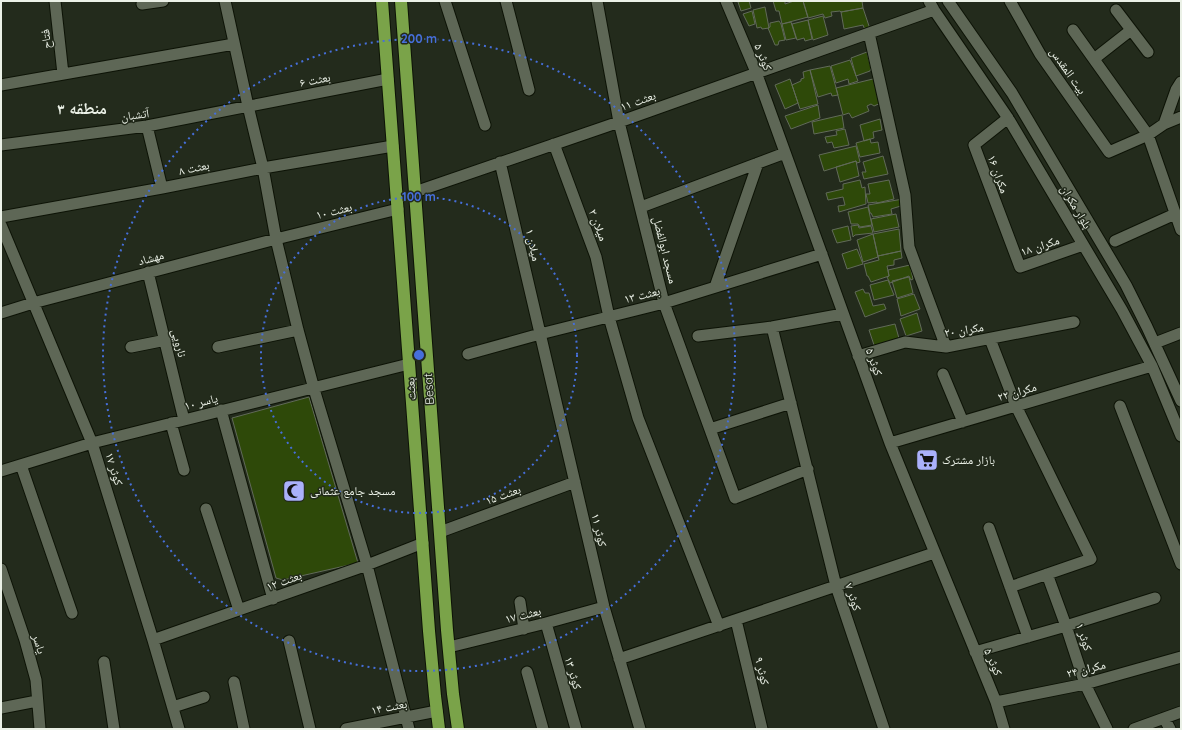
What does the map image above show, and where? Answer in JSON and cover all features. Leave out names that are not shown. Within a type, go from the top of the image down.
[{"type":"main road","name":"بعثت","points":[[382,1],[425,580],[436,711],[439,729]]},
{"type":"main road","name":"Besat","points":[[401,1],[449,647],[458,729]]},
{"type":"main road","points":[[425,580],[444,579]]},
{"type":"street","name":"فتاح","points":[[55,1],[62,74]]},
{"type":"street","points":[[142,4],[163,1]]},
{"type":"street","points":[[225,1],[263,168],[276,239],[298,330],[366,565],[409,729]]},
{"type":"street","points":[[445,1],[485,125]]},
{"type":"street","points":[[506,1],[529,90]]},
{"type":"street","name":"مسجد ابوالفضل","points":[[597,1],[619,122],[664,303],[734,498],[808,469]]},
{"type":"street","name":"کوثر ۵","points":[[726,1],[756,72],[890,443],[996,702],[1004,729]]},
{"type":"street","name":"بلوار مکران","points":[[948,1],[1012,93],[1126,285],[1155,343],[1181,401]]},
{"type":"street","name":"بیت المقدس","points":[[1010,1],[1040,54],[1109,152],[1148,135]]},
{"type":"street","name":"بعثت ۱۱","points":[[415,192],[619,122],[869,33],[932,6]]},
{"type":"street","name":"بلوار مکران","points":[[932,6],[1008,118],[1122,310],[1152,366],[1181,436]]},
{"type":"street","points":[[1116,10],[1148,52]]},
{"type":"street","points":[[1073,30],[1148,135],[1179,222],[1115,241]]},
{"type":"street","points":[[1094,59],[1131,30]]},
{"type":"street","points":[[869,33],[905,195],[909,247],[946,347]]},
{"type":"street","points":[[1,85],[234,44]]},
{"type":"street","name":"بعثت ۶","points":[[248,106],[388,79]]},
{"type":"street","points":[[1164,124],[1176,90],[1181,82]]},
{"type":"street","name":"آتشبان","points":[[1,145],[147,126],[248,106]]},
{"type":"street","points":[[1148,135],[1164,124],[1181,117]]},
{"type":"street","name":"مکران ۱۶","points":[[997,206],[974,146],[1008,118]]},
{"type":"street","points":[[147,126],[162,188]]},
{"type":"street","name":"میلان ۲","points":[[554,144],[596,257],[609,317],[638,418],[719,626]]},
{"type":"street","name":"بعثت ۸","points":[[1,217],[263,168],[393,146]]},
{"type":"street","points":[[641,207],[785,153]]},
{"type":"street","name":"میلان ۱","points":[[500,162],[540,334]]},
{"type":"street","points":[[714,287],[758,163]]},
{"type":"street","name":"مکران ۱۸","points":[[997,206],[1020,267],[1083,245]]},
{"type":"street","name":"بعثت ۱۰","points":[[276,239],[398,209]]},
{"type":"street","name":"کوثر ۱۷","points":[[1,225],[92,443],[179,729]]},
{"type":"street","name":"مهشاد","points":[[1,313],[148,272],[276,239]]},
{"type":"street","name":"بعثت ۱۳","points":[[468,354],[540,334],[664,303],[822,254]]},
{"type":"street","name":"نارویی","points":[[148,272],[166,340],[184,420]]},
{"type":"street","points":[[698,336],[772,327],[843,314]]},
{"type":"street","name":"مکران ۲۰","points":[[858,356],[904,342],[946,347],[1074,322]]},
{"type":"street","name":"کوثر ۷","points":[[772,327],[836,586],[884,729]]},
{"type":"street","points":[[218,347],[298,330]]},
{"type":"street","points":[[1155,343],[1181,333]]},
{"type":"street","name":"کوثر ۱۱","points":[[540,334],[604,607],[640,729]]},
{"type":"street","points":[[990,339],[1016,406],[1091,559],[1010,587]]},
{"type":"street","points":[[131,347],[166,340]]},
{"type":"street","name":"یاسر ۱۰","points":[[1,471],[92,443],[409,364]]},
{"type":"street","name":"مکران ۲۲","points":[[890,443],[1152,366]]},
{"type":"street","points":[[943,374],[963,422]]},
{"type":"street","points":[[710,429],[791,403]]},
{"type":"street","points":[[1120,406],[1181,564]]},
{"type":"street","points":[[221,410],[273,598]]},
{"type":"street","points":[[170,423],[184,470]]},
{"type":"street","points":[[21,465],[72,613]]},
{"type":"street","name":"بعثت ۱۵","points":[[440,532],[575,482]]},
{"type":"street","points":[[206,509],[239,610]]},
{"type":"street","points":[[989,528],[1028,637]]},
{"type":"street","name":"بعثت ۱۲","points":[[153,640],[366,565],[423,543]]},
{"type":"street","points":[[619,659],[934,553]]},
{"type":"street","name":"یاسر","points":[[1,569],[25,640],[36,680],[40,729]]},
{"type":"street","name":"کوثر ۱","points":[[1046,574],[1066,626],[1085,684],[1107,729]]},
{"type":"street","points":[[975,652],[1066,626],[1155,598]]},
{"type":"street","points":[[520,602],[524,629]]},
{"type":"street","name":"بعثت ۱۷","points":[[449,647],[524,629],[604,607]]},
{"type":"street","name":"کوثر ۹","points":[[736,620],[762,729]]},
{"type":"street","name":"کوثر ۱۳","points":[[546,623],[576,729]]},
{"type":"street","points":[[289,641],[310,729]]},
{"type":"street","name":"مکران ۲۴","points":[[996,702],[1085,684],[1181,657]]},
{"type":"street","points":[[104,662],[114,729]]},
{"type":"street","points":[[527,672],[543,729]]},
{"type":"street","points":[[234,682],[244,729]]},
{"type":"street","points":[[173,707],[204,697]]},
{"type":"street","points":[[1,708],[37,701]]},
{"type":"street","name":"بعثت ۱۴","points":[[346,729],[436,711]]},
{"type":"street","points":[[1134,729],[1181,712]]},
{"type":"street","points":[[1164,718],[1170,729]]},
{"type":"building","points":[[749,1],[751,8],[741,11],[738,2]]},
{"type":"building","points":[[773,1],[785,1],[785,4],[794,1],[803,1],[808,17],[782,24],[779,11],[776,11]]},
{"type":"building","points":[[803,1],[862,1],[863,8],[841,12],[831,12],[832,16],[825,18],[823,14],[808,18]]},
{"type":"building","points":[[765,7],[769,28],[757,28],[753,10]]},
{"type":"building","points":[[863,8],[870,29],[865,30],[863,25],[844,29],[841,12]]},
{"type":"building","points":[[752,11],[755,24],[749,26],[743,14]]},
{"type":"building","points":[[823,16],[828,35],[813,40],[808,20]]},
{"type":"building","points":[[808,20],[812,39],[805,41],[804,38],[797,40],[792,24]]},
{"type":"building","points":[[779,21],[785,40],[779,41],[778,45],[775,45],[768,28],[770,27],[770,23]]},
{"type":"building","points":[[791,22],[796,38],[786,40],[782,24]]},
{"type":"building","points":[[867,52],[871,68],[870,71],[856,76],[851,58]]},
{"type":"building","points":[[850,60],[858,81],[849,84],[848,79],[836,83],[831,66]]},
{"type":"building","points":[[830,66],[838,95],[832,96],[831,93],[818,97],[810,70]]},
{"type":"building","points":[[810,70],[818,104],[800,109],[792,85],[804,78],[803,72]]},
{"type":"building","points":[[877,78],[883,102],[874,106],[871,104],[867,106],[869,111],[852,118],[849,113],[843,115],[836,88]]},
{"type":"building","points":[[790,79],[798,103],[785,109],[775,85]]},
{"type":"building","points":[[818,105],[820,118],[791,129],[785,116]]},
{"type":"building","points":[[842,115],[844,128],[814,134],[812,122]]},
{"type":"building","points":[[880,119],[882,130],[873,132],[874,138],[864,141],[860,125]]},
{"type":"building","points":[[845,129],[849,145],[834,148],[832,142],[827,143],[825,137],[837,135],[836,131]]},
{"type":"building","points":[[870,139],[871,143],[878,142],[880,153],[860,157],[856,143]]},
{"type":"building","points":[[856,146],[860,162],[857,163],[856,161],[824,171],[819,155]]},
{"type":"building","points":[[883,156],[888,174],[864,179],[862,172],[866,172],[863,162]]},
{"type":"building","points":[[856,161],[859,176],[840,182],[836,167]]},
{"type":"building","points":[[860,180],[862,188],[865,187],[866,204],[839,212],[838,206],[845,205],[843,197],[828,200],[826,193],[843,189],[843,184]]},
{"type":"building","points":[[889,180],[894,199],[877,203],[868,203],[866,194],[870,194],[868,184]]},
{"type":"building","points":[[903,199],[904,205],[891,209],[892,214],[873,217],[870,213],[868,205]]},
{"type":"building","points":[[868,207],[872,225],[860,227],[858,224],[851,224],[848,212]]},
{"type":"building","points":[[896,214],[899,227],[874,232],[871,219]]},
{"type":"building","points":[[858,225],[859,228],[871,226],[873,233],[855,235],[853,237],[851,226]]},
{"type":"building","points":[[848,226],[851,240],[837,243],[832,230]]},
{"type":"building","points":[[899,229],[901,251],[878,256],[873,234]]},
{"type":"building","points":[[873,234],[878,257],[863,262],[857,240]]},
{"type":"building","points":[[857,249],[863,264],[847,269],[842,254]]},
{"type":"building","points":[[901,251],[902,258],[894,260],[894,265],[887,266],[889,276],[871,282],[867,276],[864,264],[879,260],[878,256]]},
{"type":"building","points":[[910,265],[913,279],[911,280],[909,276],[890,283],[887,277],[889,276],[888,270]]},
{"type":"building","points":[[909,277],[913,293],[897,298],[892,281]]},
{"type":"building","points":[[888,280],[894,295],[874,300],[870,285]]},
{"type":"building","points":[[863,289],[865,293],[869,293],[873,306],[884,304],[886,309],[865,317],[855,292]]},
{"type":"building","points":[[914,294],[920,309],[901,316],[897,299]]},
{"type":"building","points":[[917,313],[922,331],[906,336],[900,319]]},
{"type":"building","points":[[895,324],[900,342],[879,349],[874,345],[869,330]]},
{"type":"building","name":"مسجد جامع عثمانی","points":[[309,397],[358,563],[283,580],[276,578],[232,418]]},
{"type":"place","name":"بازار مشترک","points":[[927,460]]},
{"type":"place","name":"مسجد جامع عثمانی","points":[[294,491]]},
{"type":"district","name":"منطقه ۳","points":[[82,108]]}]
